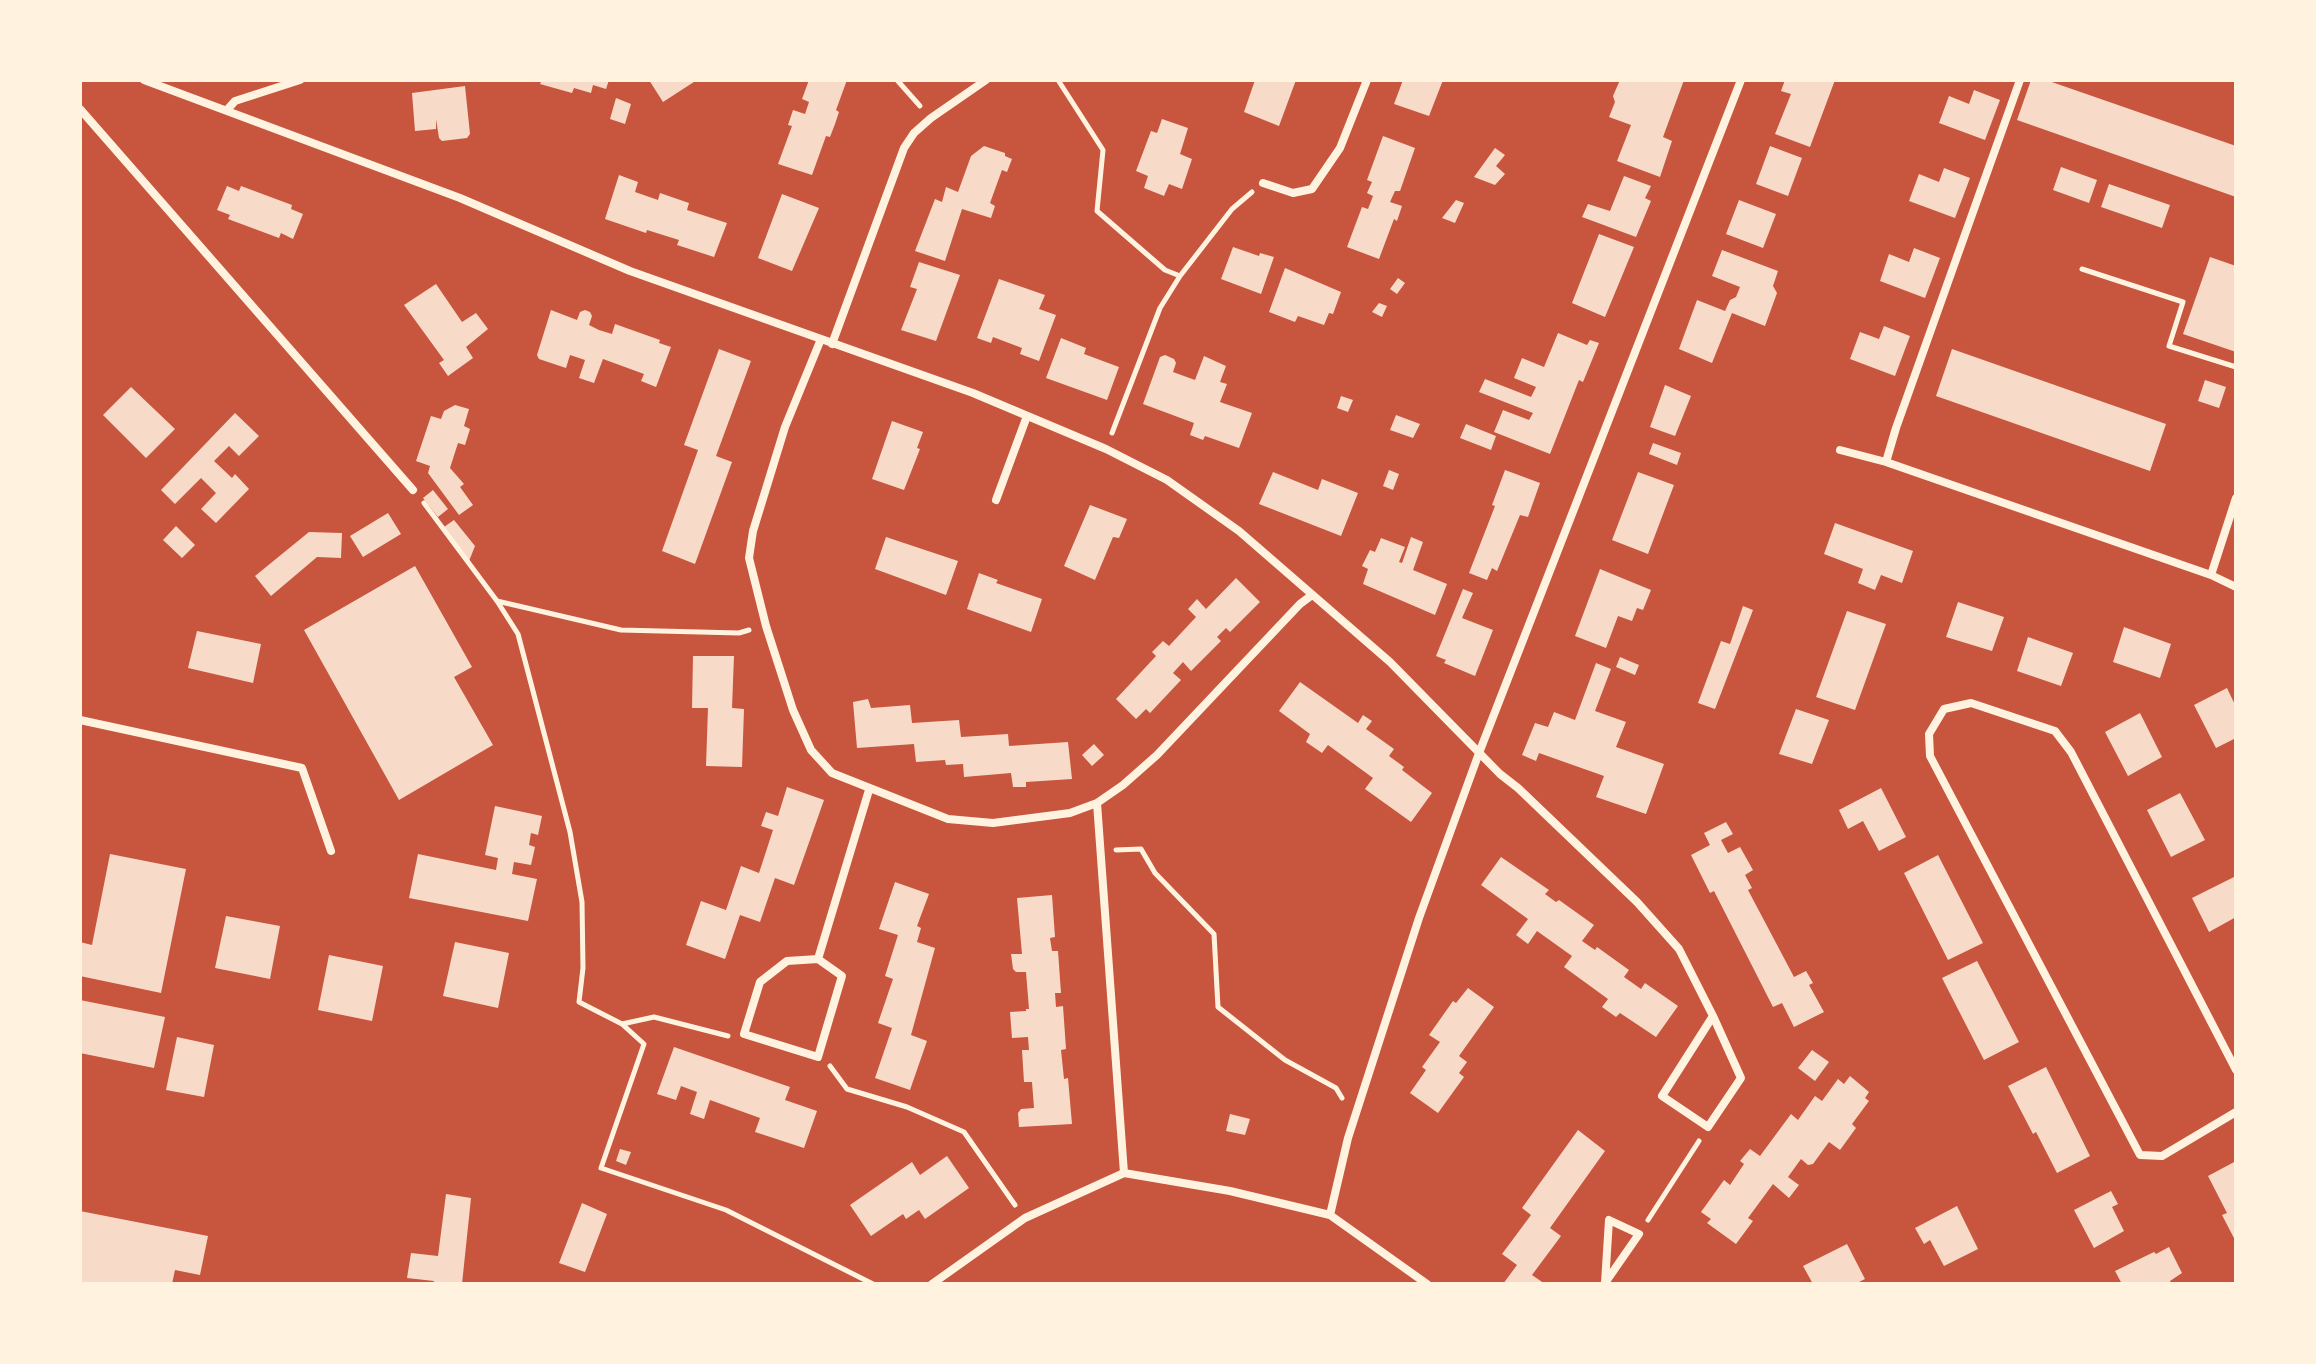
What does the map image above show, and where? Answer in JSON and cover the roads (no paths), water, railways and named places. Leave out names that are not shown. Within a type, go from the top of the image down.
[{"type":"street","points":[[144,80],[460,198],[630,271],[973,393],[1106,449],[1167,480],[1239,531],[1390,662],[1479,753],[1637,902],[1669,937],[1679,949],[1713,1016],[1741,1078],[1708,1127],[1662,1096],[1713,1016]]},
{"type":"street","points":[[227,110],[235,101],[300,80]]},
{"type":"street","points":[[832,344],[904,148],[914,133],[931,118],[986,80]]},
{"type":"street","points":[[1263,183],[1293,193],[1312,189],[1340,148],[1367,80]]},
{"type":"street","points":[[1330,1215],[1355,1116],[1419,918],[1479,753],[1741,80]]},
{"type":"street","points":[[1886,462],[2020,80]]},
{"type":"street","points":[[80,109],[413,490]]},
{"type":"street","points":[[821,339],[785,427],[753,531],[749,558],[766,626],[793,710],[811,750],[832,773],[948,819],[993,823],[1070,813],[1097,803],[1157,755],[1312,595]]},
{"type":"street","points":[[996,500],[1027,416]]},
{"type":"street","points":[[1840,450],[1886,462],[2211,575],[2236,587]]},
{"type":"street","points":[[2211,575],[2236,498]]},
{"type":"street","points":[[2236,1070],[2071,752],[2055,731],[1971,703],[1944,709],[1929,734],[1930,756],[2140,1155],[2162,1156],[2236,1112]]},
{"type":"street","points":[[80,720],[302,768],[331,851]]},
{"type":"street","points":[[818,959],[869,790]]},
{"type":"street","points":[[1097,803],[1124,1173]]},
{"type":"street","points":[[818,959],[842,976],[818,1057],[744,1034],[760,982],[787,961],[818,959]]},
{"type":"street","points":[[932,1284],[1025,1218],[1124,1173],[1230,1191],[1330,1215],[1427,1284]]},
{"type":"street","points":[[1609,1220],[1639,1234],[1605,1284],[1609,1220]]}]
